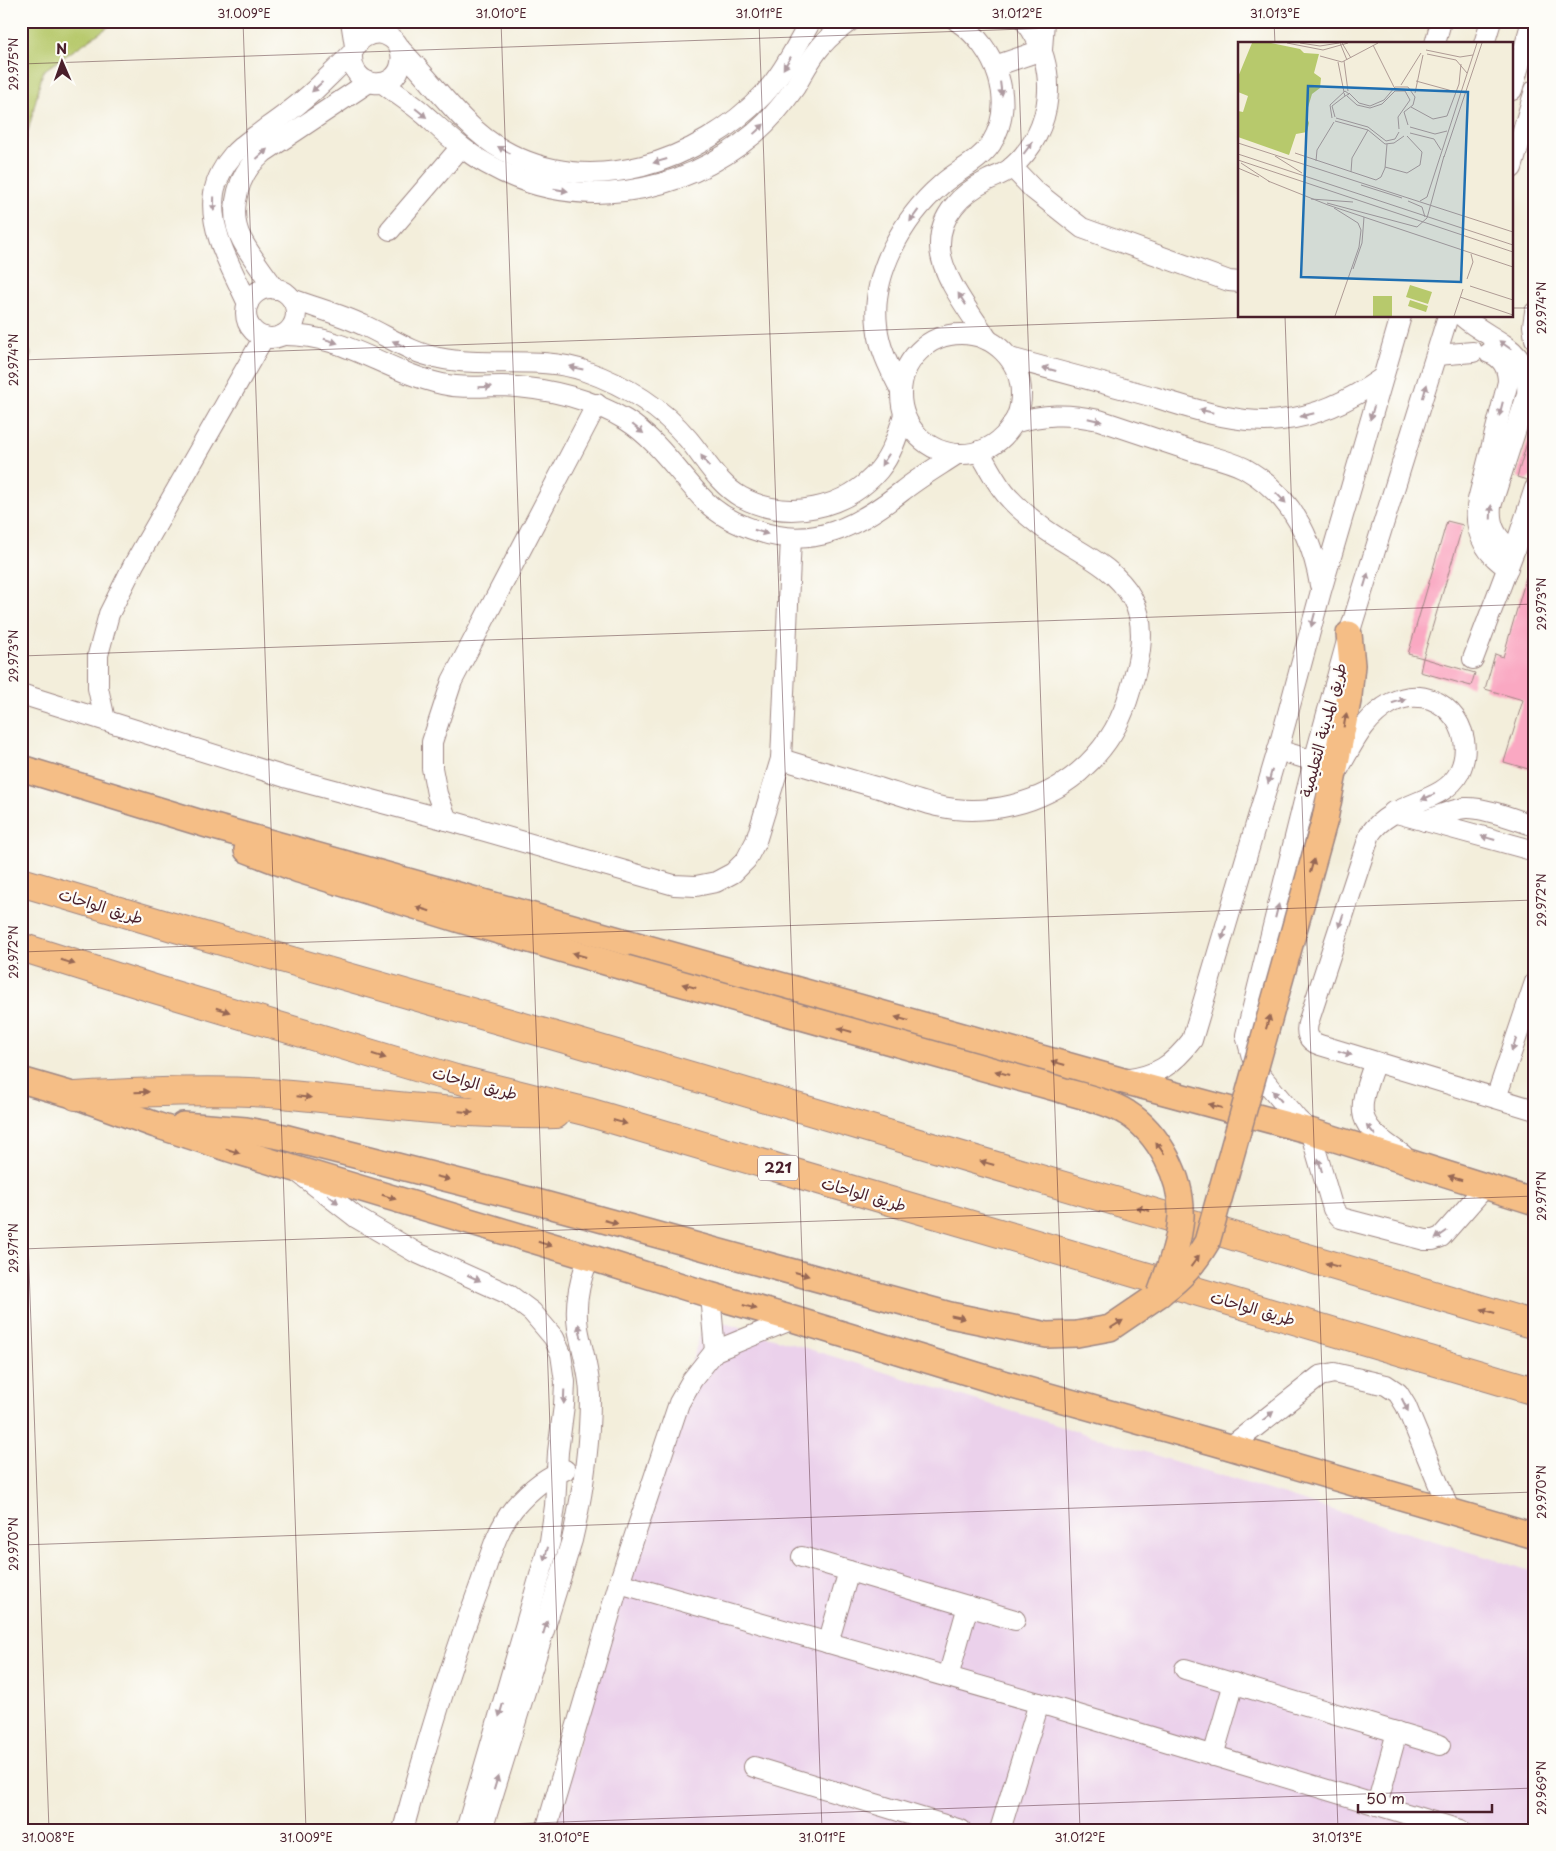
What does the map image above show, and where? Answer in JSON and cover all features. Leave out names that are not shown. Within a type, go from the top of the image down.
[{"type":"highway","name":"طريق الواحات","points":[[27,882],[1535,1325]]},
{"type":"highway","name":"طريق الواحات","points":[[21,947],[167,993],[456,1079],[588,1112],[1535,1391]]},
{"type":"highway","points":[[76,1096],[143,1092],[239,1092],[498,1114],[588,1112]]},
{"type":"main road","points":[[156,1125],[246,1130],[284,1138],[530,1200],[950,1315],[1046,1335],[1077,1334],[1110,1328],[1184,1276],[1207,1242],[1325,819],[1351,681],[1352,649],[1349,634]]},
{"type":"main road","points":[[21,768],[211,826],[1120,1080],[1310,1131],[1535,1202]]},
{"type":"main road","points":[[211,826],[228,840],[244,848],[299,870],[457,920],[1055,1088],[1100,1102],[1127,1113],[1150,1134],[1170,1162],[1178,1192],[1181,1215],[1178,1242],[1160,1294]]},
{"type":"main road","points":[[21,1080],[76,1096],[156,1125],[294,1169],[588,1256],[996,1382],[1230,1447],[1535,1536]]},
{"type":"street","points":[[351,21],[354,49],[352,62],[355,71],[361,78],[376,83],[424,114],[461,147],[488,165],[536,185],[588,193],[623,192],[665,184],[690,175],[713,163],[756,133],[793,89],[812,57],[823,43],[850,21]]},
{"type":"street","points":[[275,289],[241,238],[236,220],[236,200],[241,182],[251,165],[264,152],[376,83],[395,76],[402,64],[395,21]]},
{"type":"street","points":[[248,304],[223,248],[213,206],[214,190],[233,154],[290,112],[320,85],[362,38],[372,33],[382,33],[392,38],[424,72],[470,127],[503,150],[541,166],[581,174],[611,172],[640,167],[668,158],[695,146],[721,131],[744,113],[765,92],[783,69],[811,21]]},
{"type":"street","points":[[900,389],[885,359],[877,325],[878,296],[884,268],[896,242],[925,200],[941,185],[977,159],[990,145],[998,126],[1002,106],[1001,86],[995,66],[984,46],[968,28],[957,21]]},
{"type":"street","points":[[988,340],[944,268],[940,246],[943,224],[954,205],[970,189],[1003,174],[1012,167],[1030,146],[1042,124],[1048,100],[1048,75],[1042,50],[1025,21]]},
{"type":"street","points":[[1042,50],[1044,21]]},
{"type":"street","points":[[1436,42],[1441,21]]},
{"type":"street","points":[[1485,42],[1491,21]]},
{"type":"street","points":[[1514,83],[1532,21]]},
{"type":"street","points":[[995,66],[1042,50]]},
{"type":"street","points":[[1514,161],[1535,90]]},
{"type":"street","points":[[721,131],[732,138],[733,149]]},
{"type":"street","points":[[390,230],[461,147]]},
{"type":"street","points":[[1012,167],[1034,190],[1082,228],[1229,281],[1238,282]]},
{"type":"street","points":[[904,415],[891,450],[879,469],[864,485],[831,504],[804,510],[783,510],[761,505],[741,497],[724,484],[673,423],[640,397],[603,377],[560,365],[472,363],[422,355],[344,316],[292,299],[275,289],[259,292],[248,304],[246,312],[247,320],[256,334],[274,336],[300,335],[334,341],[411,374],[440,384],[460,387],[502,386],[541,389],[597,404],[627,420],[653,442],[707,503],[725,516],[746,527],[767,534],[791,538],[820,535],[856,524],[958,454]]},
{"type":"street","points":[[105,720],[98,688],[98,655],[109,614],[134,564],[274,336],[289,331],[296,319],[295,305],[292,299]]},
{"type":"street","points":[[1535,312],[1533,326],[1535,339]]},
{"type":"street","points":[[1120,1080],[1141,1078],[1162,1070],[1179,1057],[1192,1040],[1278,750],[1321,591],[1400,318]]},
{"type":"street","name":"طريق المدينة التعليمية","points":[[1310,1131],[1297,1119],[1261,1076],[1252,1057],[1246,1035],[1314,761],[1349,634],[1447,318]]},
{"type":"street","points":[[1464,318],[1515,353],[1527,377],[1527,395],[1491,506],[1490,515],[1495,533],[1511,559]]},
{"type":"street","points":[[962,333],[988,340],[1010,358],[1019,376],[1020,405],[1013,423],[999,440],[979,451],[958,454],[944,452],[931,446],[919,438],[910,427],[900,402],[900,389],[908,364],[915,353],[937,338],[962,333]]},
{"type":"street","points":[[1436,355],[1481,352],[1498,357],[1506,368],[1508,382],[1478,500],[1476,523],[1479,535],[1491,555],[1511,559]]},
{"type":"street","points":[[411,374],[422,355]]},
{"type":"street","points":[[1010,358],[1207,412],[1253,421],[1281,420],[1308,416],[1334,407],[1359,394],[1382,378]]},
{"type":"street","points":[[447,820],[437,794],[432,768],[432,742],[452,681],[597,404]]},
{"type":"street","points":[[1013,423],[1034,417],[1056,414],[1099,420],[1242,468],[1268,484],[1293,513],[1306,532],[1316,561],[1321,591]]},
{"type":"street","points":[[781,759],[938,806],[968,810],[998,808],[1027,801],[1055,789],[1090,763],[1112,734],[1126,706],[1137,670],[1140,619],[1133,600],[1122,582],[1106,569],[1039,525],[1008,498],[979,451]]},
{"type":"street","points":[[707,503],[724,484]]},
{"type":"street","points":[[1474,659],[1535,488]]},
{"type":"street","points":[[21,694],[285,778],[447,820],[674,885],[696,886],[716,882],[733,873],[746,860],[756,841],[781,759],[791,538]]},
{"type":"street","points":[[1333,778],[1369,719],[1392,703],[1404,699],[1427,699],[1438,703],[1452,714],[1462,729],[1466,746],[1463,764],[1458,776],[1442,791],[1393,812],[1374,827],[1366,841],[1306,1030],[1308,1036],[1315,1044],[1535,1110]]},
{"type":"street","points":[[1278,750],[1314,761]]},
{"type":"street","points":[[1425,820],[1468,808],[1482,810],[1535,826]]},
{"type":"street","points":[[1393,812],[1535,851]]},
{"type":"street","points":[[1496,1098],[1535,982]]},
{"type":"street","points":[[1375,1062],[1362,1104],[1364,1120],[1368,1128],[1379,1139],[1424,1168]]},
{"type":"street","points":[[1310,1131],[1333,1209],[1345,1219],[1425,1240],[1433,1240],[1444,1234],[1485,1187]]},
{"type":"street","points":[[294,1169],[357,1218],[415,1252],[508,1294],[532,1312],[554,1338],[561,1354],[565,1382],[564,1405],[550,1541],[482,1830]]},
{"type":"street","points":[[466,1830],[518,1683],[572,1540],[581,1501],[590,1395],[586,1358],[578,1327],[577,1305],[581,1277],[588,1256]]},
{"type":"street","points":[[710,1295],[715,1351]]},
{"type":"street","points":[[546,1830],[619,1583],[679,1403],[692,1380],[715,1351],[793,1319]]},
{"type":"street","points":[[1230,1447],[1320,1376],[1334,1373],[1386,1385],[1398,1393],[1406,1406],[1450,1512]]},
{"type":"street","points":[[403,1830],[457,1649],[498,1536],[514,1509],[534,1489],[556,1473],[585,1463]]},
{"type":"street","points":[[802,1557],[1015,1620]]},
{"type":"street","points":[[828,1643],[849,1571]]},
{"type":"street","points":[[619,1583],[1040,1703],[1460,1830]]},
{"type":"street","points":[[948,1677],[968,1606]]},
{"type":"street","points":[[1185,1669],[1440,1745]]},
{"type":"street","points":[[1213,1756],[1234,1684]]},
{"type":"street","points":[[1000,1830],[1040,1703]]},
{"type":"street","points":[[1377,1806],[1397,1732]]},
{"type":"street","points":[[754,1767],[961,1830]]},
{"type":"shaded area","points":[[705,1317],[1535,1572],[1535,1830],[553,1830]]},
{"type":"green space","points":[[21,21],[117,21],[43,71],[21,160]]},
{"type":"green space","points":[[21,332],[31,354],[21,389]]},
{"type":"building","points":[[1531,429],[1535,429],[1535,469],[1532,476],[1527,480],[1517,477]]},
{"type":"building","points":[[1447,521],[1463,525],[1423,658],[1408,654]]},
{"type":"building","points":[[1531,561],[1535,561],[1535,771],[1504,762],[1523,700],[1485,689],[1495,654],[1503,657]]},
{"type":"building","points":[[1423,658],[1475,673],[1471,686],[1420,672]]}]
